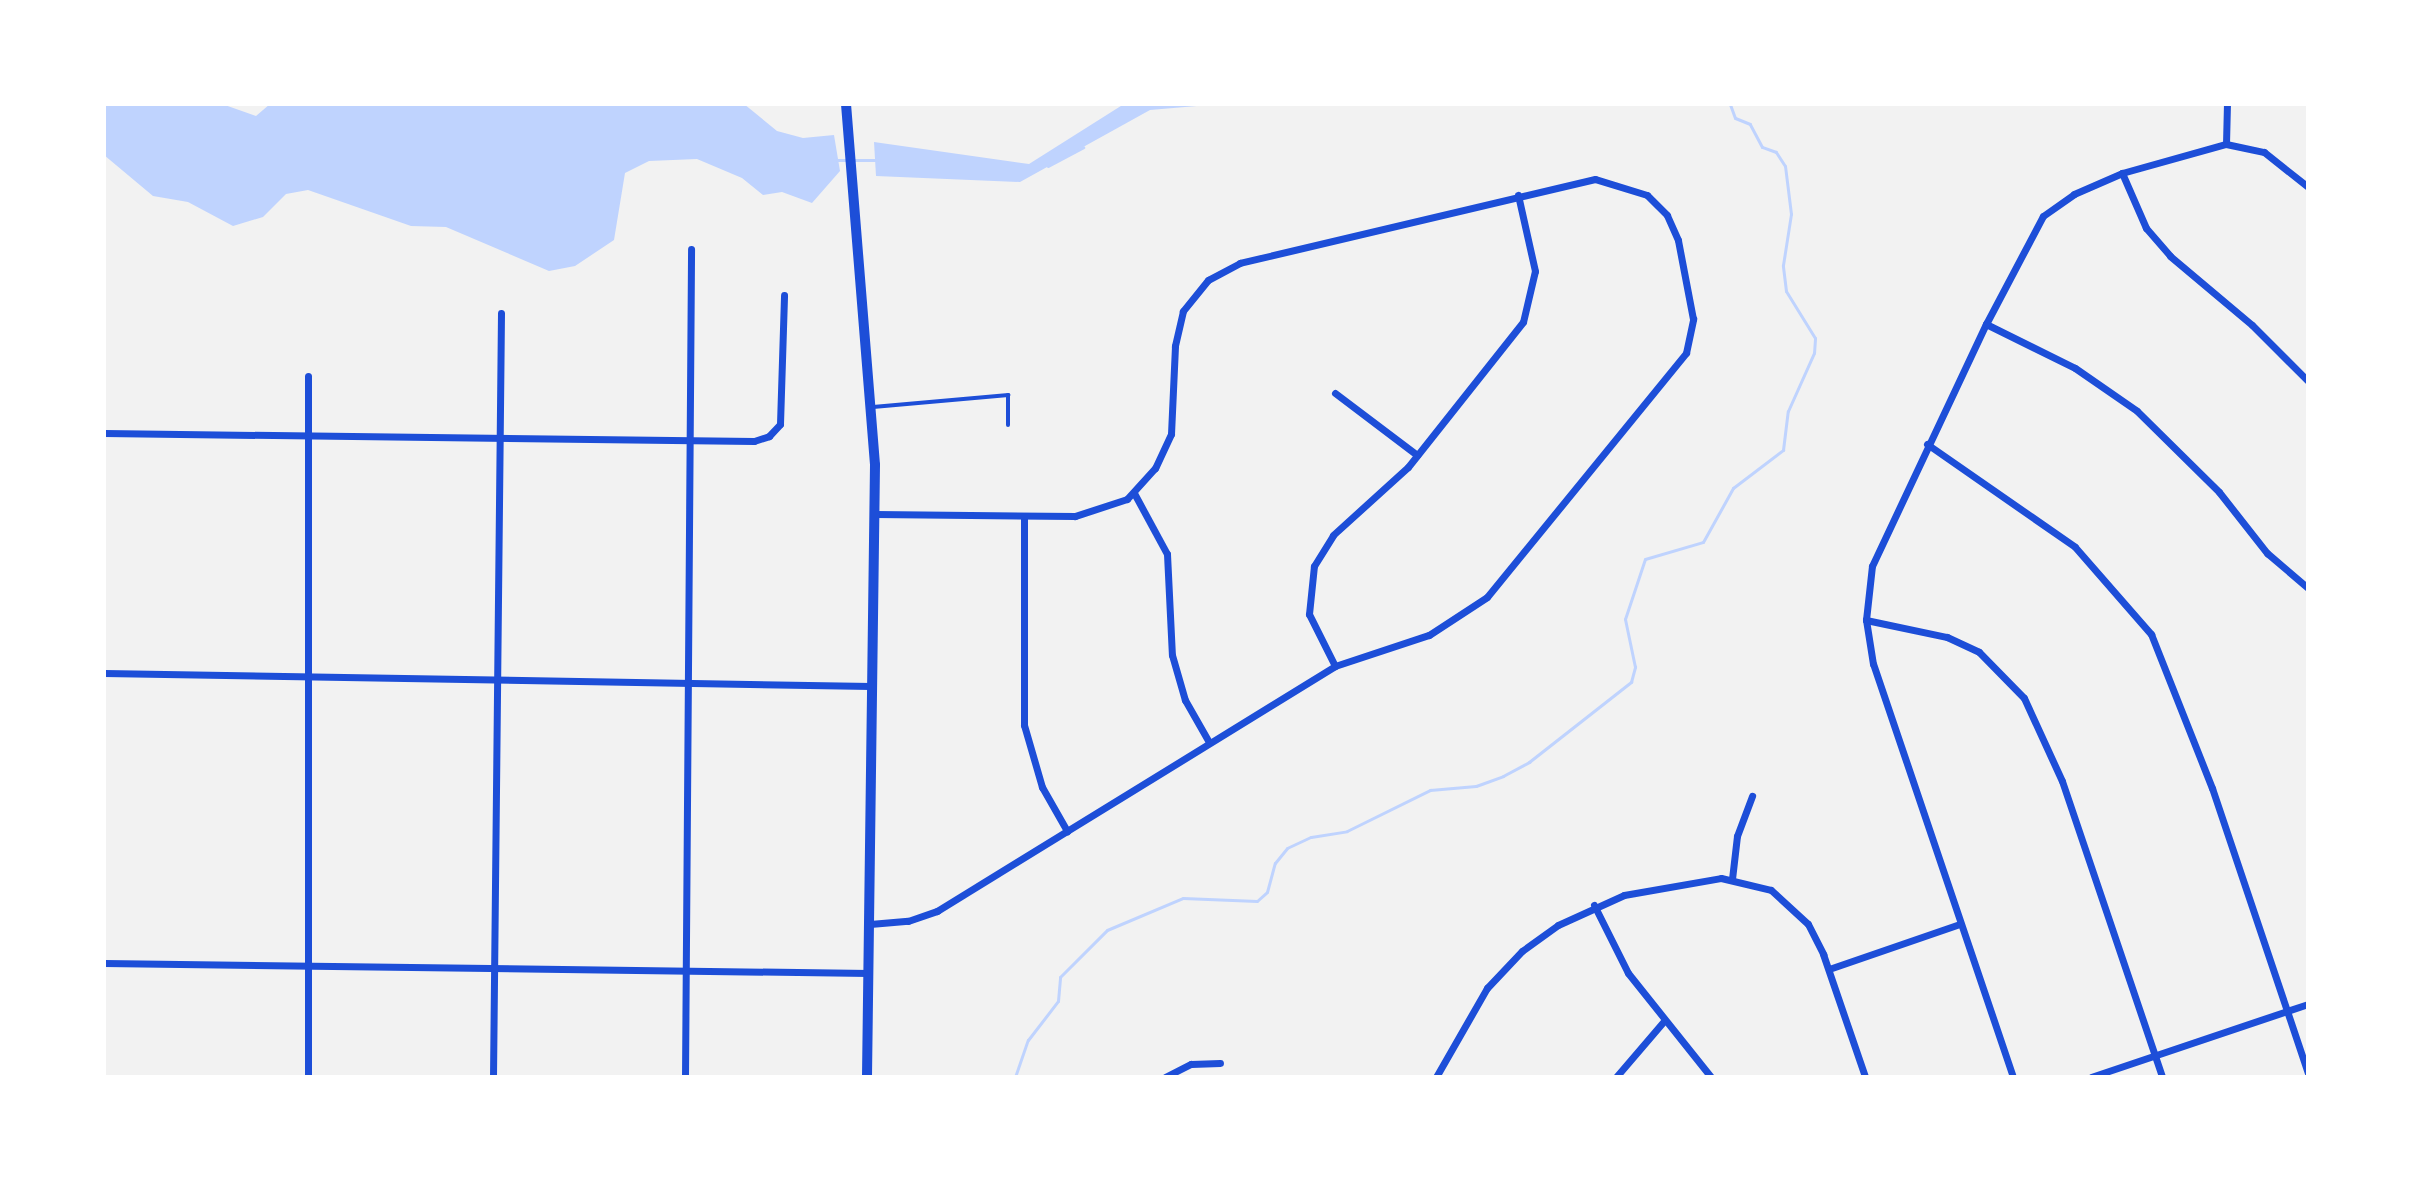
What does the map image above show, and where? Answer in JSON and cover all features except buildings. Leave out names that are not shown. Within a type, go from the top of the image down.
[{"type":"main road","points":[[846,104],[871,407],[875,514],[867,1077]]},
{"type":"street","points":[[2226,144],[2227,104]]},
{"type":"street","points":[[2013,1077],[1873,664],[1866,620],[1872,566],[1927,444],[2043,216],[2074,194],[2122,173],[2226,144],[2264,152],[2308,187]]},
{"type":"street","points":[[2122,173],[2146,228],[2170,256],[2252,325],[2308,381]]},
{"type":"street","points":[[870,924],[908,921],[937,911],[1335,666],[1429,635],[1487,597],[1675,370],[1690,346],[1693,319],[1682,250],[1655,201],[1621,183],[1595,179],[1250,259],[1208,280],[1187,304],[1177,328],[1171,434],[1155,468],[1134,493],[1085,515],[875,514]]},
{"type":"street","points":[[1335,666],[1309,614],[1314,566],[1326,542],[1380,498],[1417,455],[1512,338],[1528,312],[1535,271],[1518,195]]},
{"type":"street","points":[[685,1077],[689,972],[685,680],[691,249]]},
{"type":"street","points":[[104,433],[688,441],[769,436],[780,424],[784,295]]},
{"type":"street","points":[[493,1077],[501,313]]},
{"type":"street","points":[[1986,324],[2075,368],[2137,411],[2219,492],[2278,564],[2308,588]]},
{"type":"street","points":[[308,376],[308,1077]]},
{"type":"street","points":[[1335,393],[1417,455]]},
{"type":"street","points":[[1927,444],[2075,547],[2151,634],[2212,788],[2308,1073]]},
{"type":"street","points":[[1134,493],[1164,543],[1172,655],[1185,700],[1209,742]]},
{"type":"street","points":[[1024,516],[1024,725],[1042,787],[1067,831]]},
{"type":"street","points":[[1866,620],[1947,637],[1979,652],[2024,698],[2062,781],[2162,1077]]},
{"type":"street","points":[[104,673],[685,680],[871,686]]},
{"type":"street","points":[[1732,879],[1739,828],[1752,796]]},
{"type":"street","points":[[1436,1077],[1471,1010],[1494,979],[1533,943],[1594,905],[1664,885],[1732,879],[1771,890],[1797,911],[1829,969],[1865,1077]]},
{"type":"street","points":[[1594,905],[1620,960],[1664,1021],[1711,1077]]},
{"type":"street","points":[[1829,969],[1960,924]]},
{"type":"street","points":[[104,963],[869,973]]},
{"type":"street","points":[[2091,1077],[2308,1004]]},
{"type":"street","points":[[1616,1077],[1664,1021]]},
{"type":"street","points":[[1165,1077],[1191,1064],[1220,1063]]},
{"type":"lane","points":[[871,407],[1008,395],[1008,425]]},
{"type":"water","points":[[104,104],[222,104],[256,116],[270,104],[744,104],[777,131],[803,138],[834,135],[840,171],[812,203],[782,192],[763,195],[742,178],[697,159],[649,161],[625,173],[614,240],[575,266],[549,271],[446,227],[411,226],[308,190],[286,194],[263,217],[233,226],[188,202],[153,196],[104,155]]},
{"type":"water","points":[[1124,104],[1220,104],[1150,110],[1020,182],[876,176],[874,142],[1029,164]]},
{"type":"waterway","points":[[1015,1077],[1028,1040],[1058,1001],[1060,977],[1107,930],[1183,898],[1257,901],[1267,892],[1275,863],[1287,848],[1311,837],[1347,831],[1430,790],[1476,786],[1503,776],[1529,762],[1631,682],[1635,667],[1625,619],[1645,559],[1703,542],[1733,488],[1783,450],[1788,411],[1814,353],[1815,338],[1786,291],[1783,265],[1791,214],[1785,166],[1776,152],[1762,147],[1750,124],[1735,118],[1730,104]]},
{"type":"waterway","points":[[1048,166],[1083,147]]},
{"type":"waterway","points":[[837,160],[877,160]]}]
